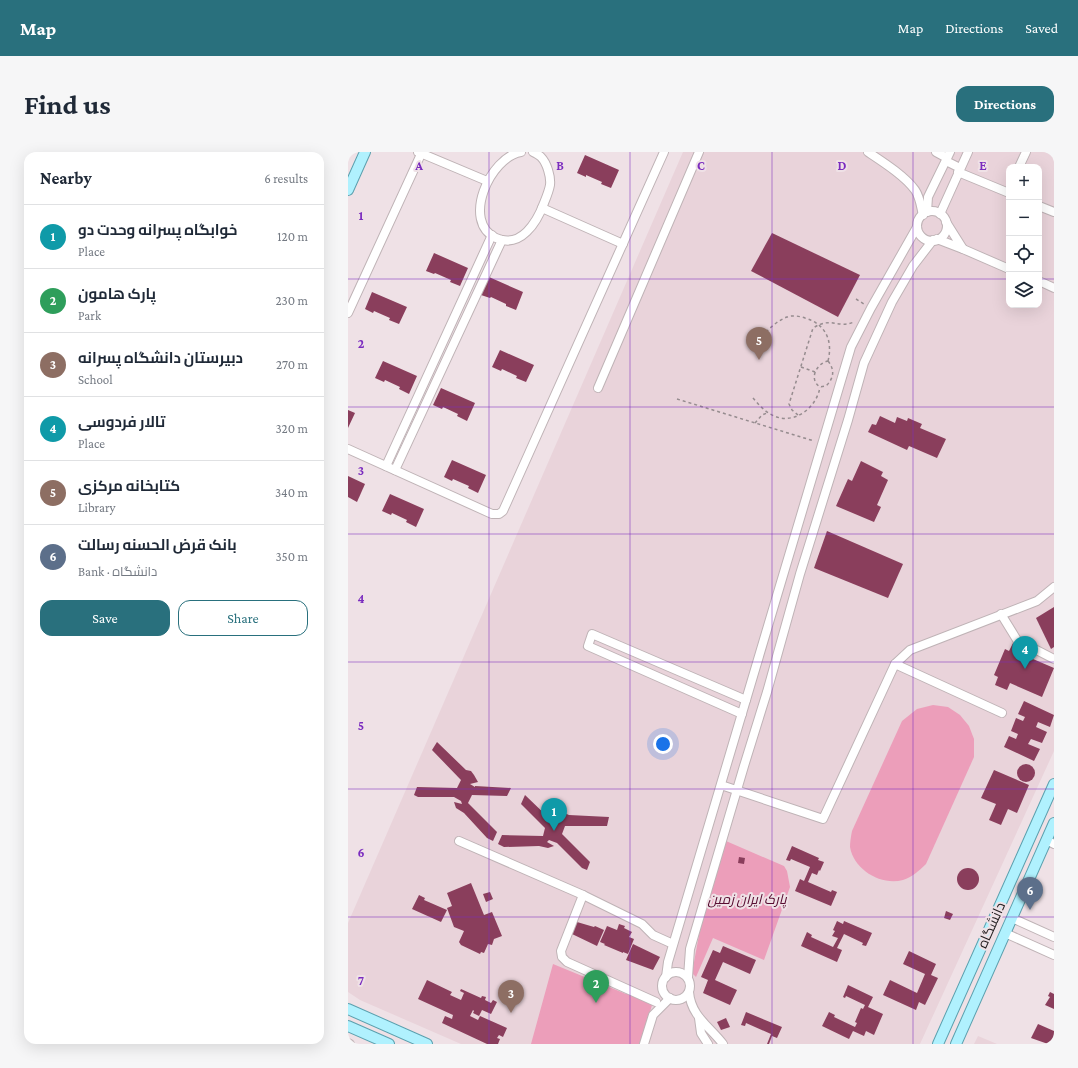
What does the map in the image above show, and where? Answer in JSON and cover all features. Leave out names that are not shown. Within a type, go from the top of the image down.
[{"type":"main road","points":[[348,190],[365,152]]},
{"type":"main road","name":"دانشگاه","points":[[938,1044],[1054,784]]},
{"type":"main road","name":"دانشگاه","points":[[956,1044],[1005,933],[1050,842],[1054,823]]},
{"type":"main road","points":[[958,998],[974,1004]]},
{"type":"main road","points":[[348,1009],[426,1044]]},
{"type":"main road","points":[[348,1026],[389,1044]]},
{"type":"street","points":[[521,152],[501,162],[491,174],[484,188],[480,207],[481,222],[486,230],[502,240],[511,240],[521,237],[531,228],[542,208],[550,185],[548,170],[542,154],[533,152]]},
{"type":"street","points":[[348,449],[492,514],[499,514],[503,511],[664,152]]},
{"type":"street","points":[[598,388],[699,152]]},
{"type":"street","points":[[868,152],[907,181],[915,190],[925,214]]},
{"type":"street","points":[[936,152],[948,157],[959,170],[1006,190]]},
{"type":"street","points":[[940,214],[968,152]]},
{"type":"street","points":[[1020,164],[1026,152]]},
{"type":"street","points":[[348,313],[421,153],[487,181]]},
{"type":"street","points":[[666,977],[673,944],[851,347],[918,223],[925,214],[928,197],[948,157]]},
{"type":"street","points":[[1042,207],[1054,212]]},
{"type":"street","points":[[542,208],[623,244]]},
{"type":"street","points":[[925,214],[932,211],[940,214],[963,249]]},
{"type":"street","points":[[662,987],[666,995],[670,998],[679,1000],[684,998],[689,992],[691,986],[688,977],[690,949],[767,692],[800,574],[848,420],[864,363],[892,302],[913,266],[935,240],[943,236],[946,222]]},
{"type":"street","points":[[917,227],[921,236],[925,239],[935,240],[963,249],[1006,268]]},
{"type":"street","points":[[386,466],[492,235]]},
{"type":"street","points":[[395,470],[502,240]]},
{"type":"street","points":[[1042,282],[1054,288]]},
{"type":"street","points":[[720,785],[823,819],[895,664],[910,650],[1037,601],[1054,587]]},
{"type":"street","points":[[1001,614],[1017,640],[1054,659]]},
{"type":"street","points":[[742,714],[588,646],[592,634],[746,700]]},
{"type":"street","points":[[895,664],[1002,713]]},
{"type":"street","points":[[680,686],[685,674]]},
{"type":"street","points":[[459,842],[583,895],[642,924],[653,935],[673,944]]},
{"type":"street","points":[[583,895],[561,951],[562,957],[567,962],[656,1002]]},
{"type":"street","points":[[1012,918],[1054,937]]},
{"type":"street","points":[[1005,933],[1054,955]]},
{"type":"street","points":[[644,1044],[662,983],[671,972],[684,974],[688,977]]},
{"type":"street","points":[[689,992],[690,1003],[699,1018],[714,1032],[723,1044]]},
{"type":"street","points":[[653,1015],[670,998]]},
{"type":"street","points":[[699,1018],[701,1033],[708,1044]]},
{"type":"path","points":[[856,299],[871,308]]},
{"type":"path","points":[[766,332],[772,326],[787,317],[803,317],[813,320],[819,324],[828,337],[830,346],[828,361],[834,374],[826,386],[820,387]]},
{"type":"path","points":[[798,415],[792,410],[789,404],[814,328],[819,324],[827,322],[842,325],[856,322]]},
{"type":"path","points":[[820,387],[816,384],[814,379],[815,372],[820,364],[828,361]]},
{"type":"path","points":[[801,367],[815,372]]},
{"type":"path","points":[[753,398],[768,412],[775,416],[781,418],[793,417],[813,405],[820,387]]},
{"type":"path","points":[[676,399],[822,444]]},
{"type":"path","points":[[756,423],[762,415],[768,412]]},
{"type":"shaded area","points":[[683,152],[1054,152],[1054,751],[920,1044],[461,1044],[360,1000],[348,992],[348,923]]},
{"type":"shaded area","points":[[978,1036],[997,1044],[974,1044]]},
{"type":"green space","points":[[933,705],[948,707],[960,715],[969,726],[974,739],[974,757],[926,864],[915,874],[903,880],[886,881],[870,874],[857,863],[850,847],[852,831],[902,721],[917,709]]},
{"type":"green space","name":"پارک ایران زمین","points":[[726,841],[784,866],[787,871],[790,887],[764,960],[713,938],[696,977],[692,973],[701,924]]},
{"type":"green space","points":[[553,964],[626,994],[628,991],[648,1001],[652,1005],[641,1044],[531,1044]]},
{"type":"building","points":[[585,155],[619,170],[611,188],[601,184],[602,182],[577,173]]},
{"type":"building","points":[[772,233],[860,275],[838,317],[751,271]]},
{"type":"building","points":[[434,253],[468,268],[460,286],[450,282],[451,280],[426,271]]},
{"type":"building","points":[[489,277],[523,292],[516,310],[491,297],[481,295]]},
{"type":"building","points":[[372,292],[407,307],[399,324],[389,320],[390,318],[365,309]]},
{"type":"building","points":[[500,350],[534,365],[526,382],[516,378],[517,376],[502,369],[501,371],[492,367]]},
{"type":"building","points":[[383,361],[417,376],[409,394],[399,389],[400,387],[385,380],[384,382],[375,378]]},
{"type":"building","points":[[441,388],[475,403],[467,421],[457,416],[458,414],[443,407],[442,409],[433,405]]},
{"type":"building","points":[[348,410],[355,413],[348,428]]},
{"type":"building","points":[[880,416],[895,423],[897,417],[907,421],[908,418],[922,424],[920,428],[946,439],[937,458],[909,446],[907,450],[868,432],[872,424],[876,425]]},
{"type":"building","points":[[452,460],[486,475],[478,493],[468,488],[469,486],[444,477]]},
{"type":"building","points":[[861,461],[883,472],[881,476],[888,480],[877,505],[881,507],[874,522],[836,506],[848,479],[852,481]]},
{"type":"building","points":[[348,476],[365,484],[357,502],[348,497]]},
{"type":"building","points":[[390,494],[424,509],[416,527],[406,522],[407,520],[392,513],[391,515],[382,511]]},
{"type":"building","points":[[827,531],[903,564],[888,598],[814,568]]},
{"type":"building","points":[[1054,607],[1054,647],[1051,649],[1036,618]]},
{"type":"building","points":[[1014,641],[1030,648],[1026,656],[1054,668],[1042,697],[1010,683],[1007,690],[995,685],[998,677],[994,675],[1005,649],[1009,651]]},
{"type":"building","points":[[1024,701],[1054,715],[1050,727],[1038,722],[1036,727],[1047,732],[1042,743],[1031,739],[1028,744],[1040,749],[1034,761],[1004,747],[1009,736],[1016,739],[1018,734],[1011,731],[1016,718],[1023,721],[1025,717],[1018,714]]},
{"type":"building","points":[[437,742],[466,770],[471,771],[478,782],[470,784],[475,787],[511,788],[507,796],[472,795],[468,803],[497,832],[493,841],[487,838],[464,813],[456,808],[454,802],[462,804],[461,801],[454,797],[418,797],[414,795],[417,787],[457,788],[461,780],[432,750]]},
{"type":"building","points":[[1026,764],[1032,767],[1035,773],[1032,779],[1026,782],[1020,779],[1017,773],[1020,767]]},
{"type":"building","points":[[994,770],[1029,785],[1017,813],[1008,809],[1001,825],[989,820],[996,804],[981,798]]},
{"type":"building","points":[[525,795],[550,819],[550,821],[555,822],[551,815],[562,812],[569,815],[609,817],[607,826],[565,826],[562,834],[590,862],[587,870],[582,868],[557,843],[549,840],[547,842],[554,846],[548,848],[539,846],[504,847],[498,844],[502,835],[543,836],[545,828],[521,804]]},
{"type":"building","points":[[792,846],[819,858],[818,860],[824,862],[817,875],[812,873],[808,882],[831,892],[832,890],[837,892],[831,906],[795,891],[800,879],[804,881],[810,867],[791,859],[790,861],[786,860]]},
{"type":"building","points":[[739,857],[745,858],[744,864],[738,863]]},
{"type":"building","points":[[968,868],[976,871],[979,879],[976,887],[968,890],[960,887],[957,879],[960,871]]},
{"type":"building","points":[[471,883],[484,915],[492,912],[502,936],[494,939],[492,945],[488,944],[484,953],[481,952],[480,954],[461,945],[459,942],[464,931],[454,927],[447,908],[452,906],[447,893]]},
{"type":"building","points":[[490,892],[493,899],[486,902],[483,894]]},
{"type":"building","points":[[419,895],[425,898],[424,900],[447,910],[441,922],[412,909]]},
{"type":"building","points":[[946,911],[953,914],[950,920],[944,918]]},
{"type":"building","points":[[837,921],[843,924],[844,921],[872,933],[866,946],[844,934],[837,948],[842,950],[837,962],[801,946],[807,932],[812,935],[811,937],[833,947],[838,938],[832,936],[835,931],[833,930]]},
{"type":"building","points":[[577,922],[595,926],[604,930],[597,946],[572,934]]},
{"type":"building","points":[[619,924],[625,926],[624,928],[632,932],[629,937],[634,939],[628,954],[600,942],[607,926],[617,930]]},
{"type":"building","points":[[633,944],[660,957],[653,970],[626,960]]},
{"type":"building","points":[[723,946],[756,960],[750,974],[723,962],[715,980],[737,990],[730,1005],[703,993],[708,980],[701,977],[713,950],[720,953]]},
{"type":"building","points":[[909,951],[936,964],[931,975],[938,978],[925,1005],[919,1002],[916,1010],[883,995],[890,980],[917,993],[925,974],[903,964]]},
{"type":"building","points":[[427,980],[452,992],[450,995],[461,1000],[464,993],[460,991],[461,989],[481,998],[482,996],[486,997],[485,1000],[491,1003],[493,1000],[497,1002],[491,1014],[482,1010],[479,1016],[473,1013],[473,1010],[470,1016],[478,1020],[480,1016],[507,1028],[503,1037],[499,1035],[497,1038],[500,1039],[498,1044],[487,1044],[442,1023],[445,1016],[452,1019],[453,1015],[418,999]]},
{"type":"building","points":[[848,985],[873,997],[868,1007],[883,1014],[874,1035],[866,1031],[864,1036],[853,1031],[849,1039],[822,1026],[829,1012],[835,1015],[834,1017],[855,1027],[857,1023],[855,1022],[861,1008],[863,1009],[865,1005],[846,996],[845,998],[843,997]]},
{"type":"building","points":[[1050,992],[1054,994],[1054,1009],[1045,1005],[1050,997],[1048,996]]},
{"type":"building","points":[[746,1012],[782,1027],[777,1038],[772,1036],[769,1044],[767,1044],[771,1034],[746,1023],[745,1026],[741,1025]]},
{"type":"building","points":[[726,1018],[730,1027],[721,1030],[717,1022]]},
{"type":"building","points":[[1038,1024],[1054,1031],[1054,1044],[1048,1044],[1031,1038]]},
{"type":"place","name":"کتابخانه مرکزی","points":[[759,360]]},
{"type":"place","name":"تالار فردوسی","points":[[1025,669]]},
{"type":"place","name":"خوابگاه پسرانه وحدت دو","points":[[554,831]]},
{"type":"place","name":"بانک قرض الحسنه رسالت","points":[[1030,910]]},
{"type":"place","name":"پارک هامون","points":[[596,1003]]},
{"type":"place","name":"دبیرستان دانشگاه پسرانه","points":[[511,1013]]}]
